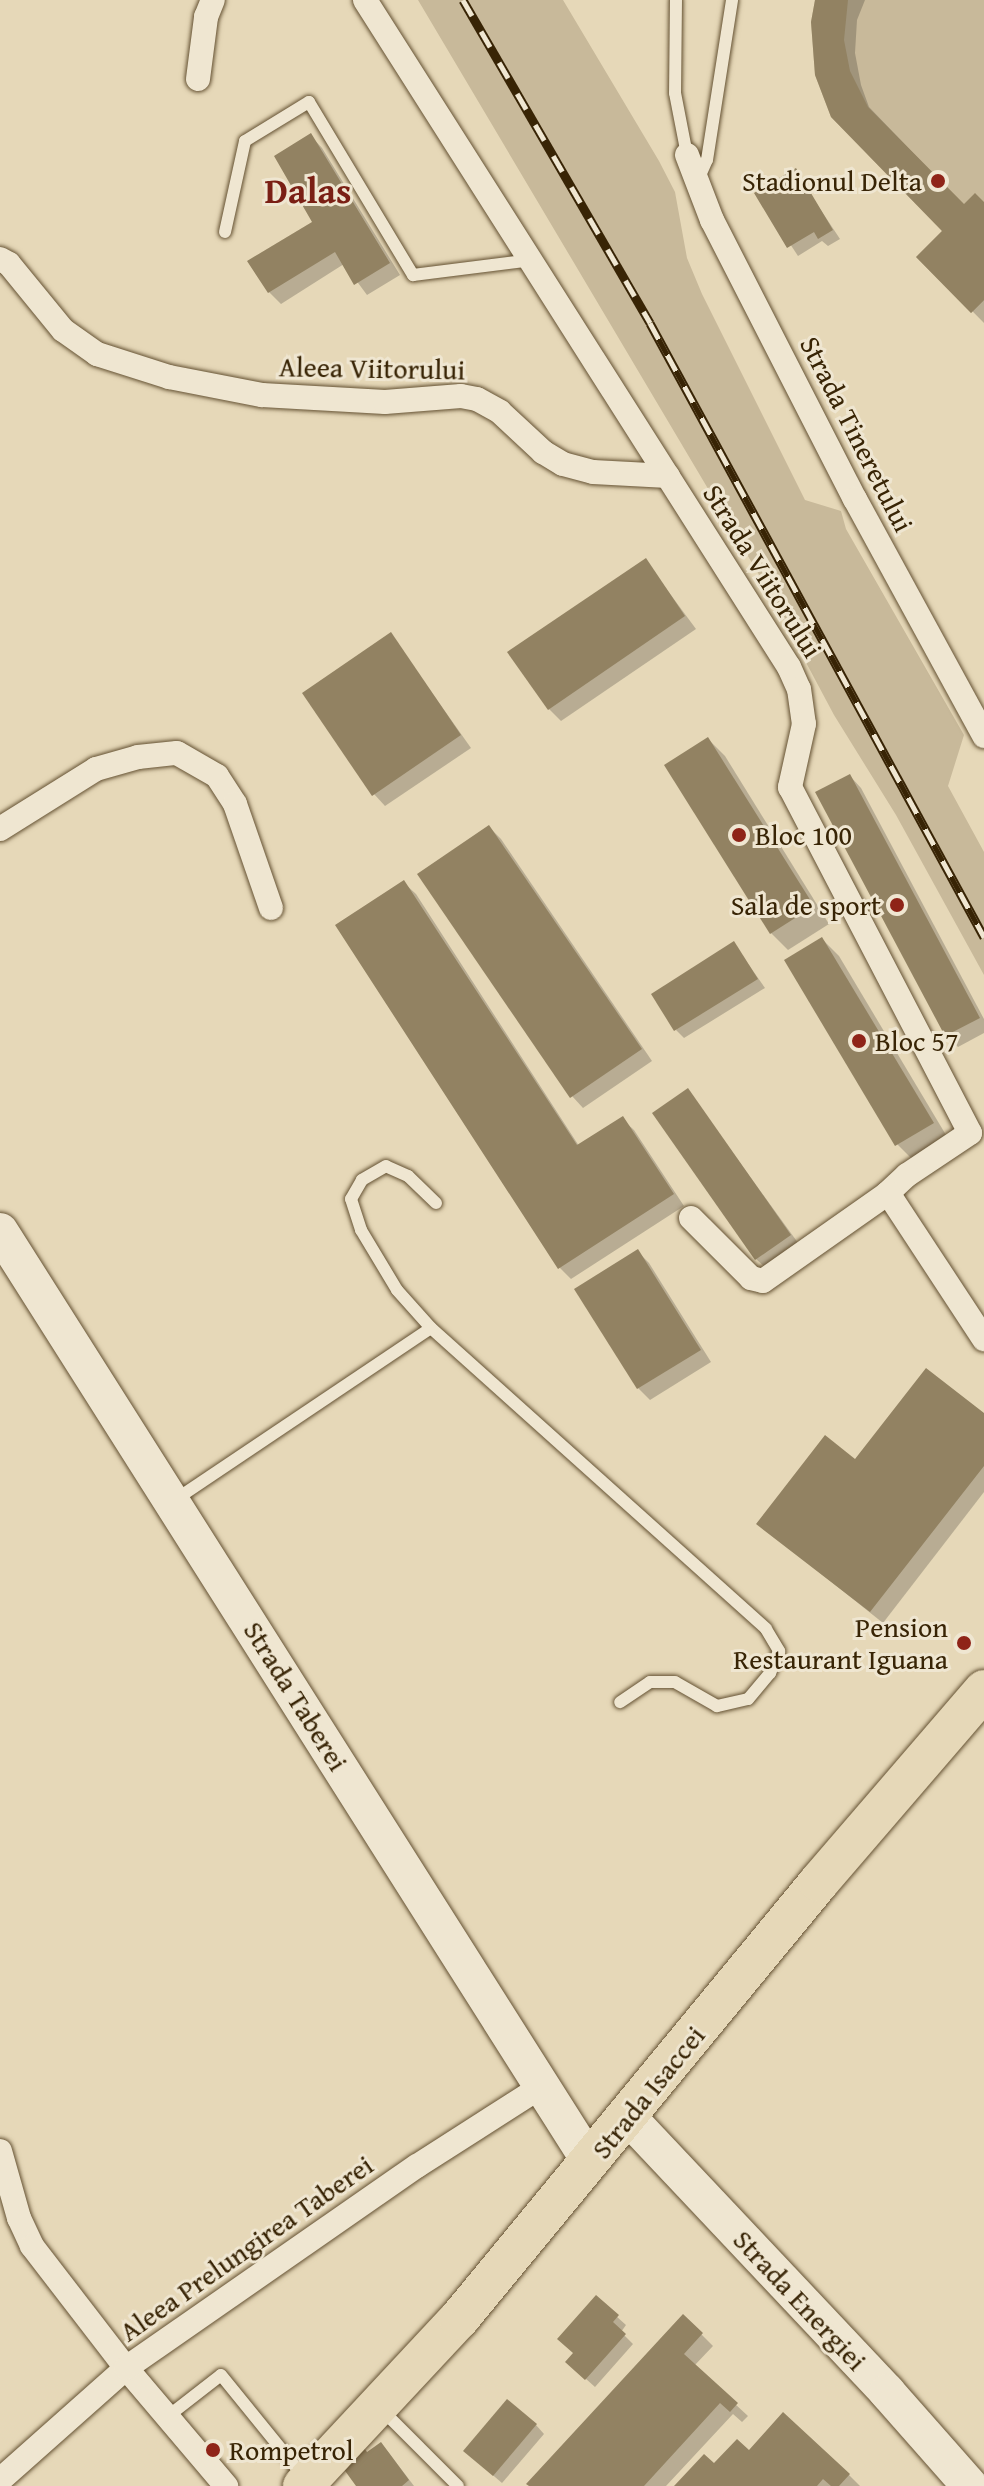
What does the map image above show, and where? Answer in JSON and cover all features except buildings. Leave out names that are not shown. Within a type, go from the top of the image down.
[{"type":"main road","name":"Strada Isaccei","points":[[305,2484],[459,2319],[819,1882],[984,1690]]},
{"type":"street","points":[[198,79],[206,17],[213,0]]},
{"type":"street","name":"Strada Viitorului","points":[[365,0],[794,678],[804,724],[790,787],[977,1129],[907,1175],[888,1193],[763,1281],[751,1278],[691,1218]]},
{"type":"street","name":"Strada Tineretului","points":[[687,155],[712,220],[813,417],[984,736]]},
{"type":"street","name":"Aleea Viitorului","points":[[0,259],[9,264],[63,330],[97,354],[169,377],[262,395],[385,402],[461,396],[477,399],[500,412],[543,452],[563,464],[593,472],[668,476]]},
{"type":"street","points":[[0,829],[96,769],[138,757],[177,753],[217,776],[235,804],[271,908]]},
{"type":"street","points":[[888,1193],[984,1339]]},
{"type":"street","name":"Strada Taberei","points":[[0,1231],[590,2162]]},
{"type":"street","name":"Aleea Prelungirea Taberei","points":[[0,2480],[126,2368],[417,2166],[542,2086]]},
{"type":"street","name":"Strada Energiei","points":[[628,2117],[887,2392],[970,2486]]},
{"type":"street","points":[[0,2151],[19,2218],[32,2246],[126,2368],[226,2486]]},
{"type":"lane","points":[[676,0],[675,93],[687,155]]},
{"type":"lane","points":[[698,180],[707,160],[732,0]]},
{"type":"lane","points":[[225,232],[245,141],[309,102],[413,275],[532,260]]},
{"type":"lane","points":[[436,1203],[408,1176],[386,1166],[362,1180],[351,1199],[361,1230],[397,1290],[431,1328],[766,1629],[779,1651],[770,1673],[748,1699],[717,1706],[675,1682],[650,1682],[620,1702]]},
{"type":"lane","points":[[173,1502],[431,1328]]},
{"type":"lane","points":[[167,2417],[221,2375],[305,2484]]},
{"type":"lane","points":[[378,2406],[458,2486]]},
{"type":"shaded area","points":[[418,0],[563,0],[659,161],[675,192],[687,258],[702,294],[805,500],[841,511],[846,529],[964,735],[948,786],[984,852],[984,975],[896,815],[834,715],[761,578]]},
{"type":"shaded area","name":"Stadionul Delta","points":[[815,0],[984,0],[984,300],[971,313],[916,257],[942,231],[831,117],[815,75],[811,22]]},
{"type":"railway","points":[[463,0],[650,323],[984,937]]},
{"type":"place","name":"Stadionul Delta","points":[[938,181]]},
{"type":"place","name":"Bloc 100","points":[[739,835]]},
{"type":"place","name":"Sala de sport","points":[[897,905]]},
{"type":"place","name":"Bloc 57","points":[[859,1041]]},
{"type":"place","name":"Pension Restaurant Iguana","points":[[964,1643]]},
{"type":"place","name":"Rompetrol","points":[[213,2450]]},
{"type":"district","name":"Dalas","points":[[308,190]]}]
